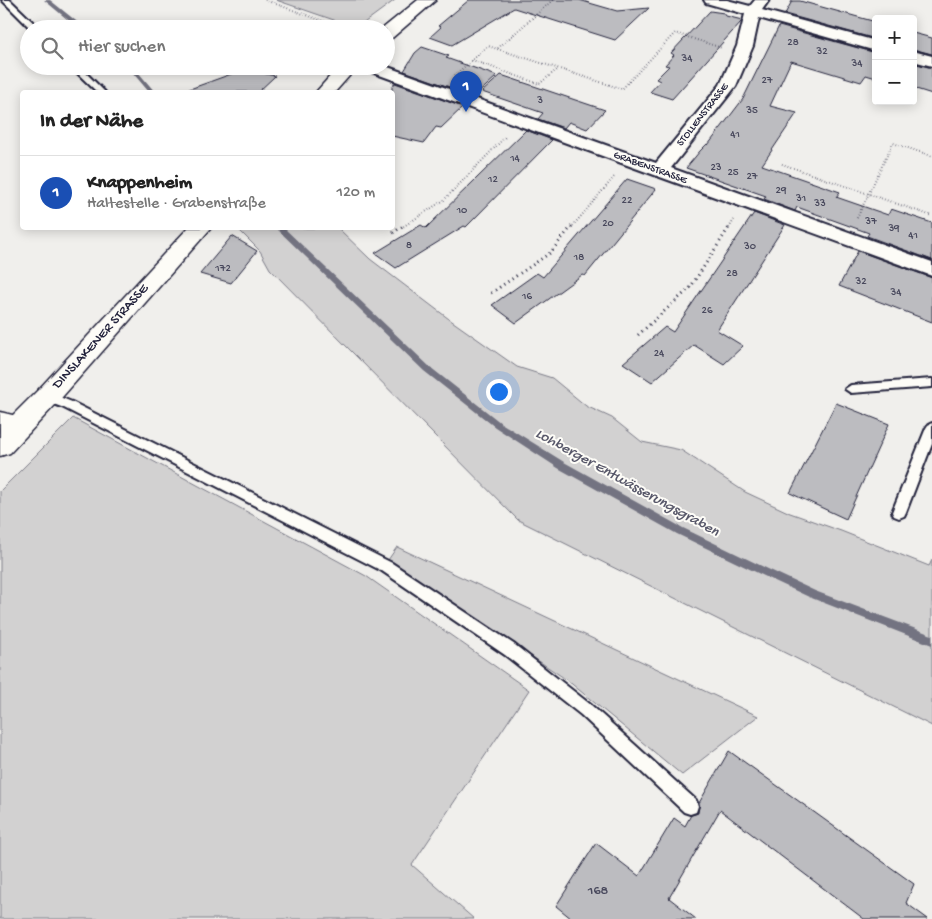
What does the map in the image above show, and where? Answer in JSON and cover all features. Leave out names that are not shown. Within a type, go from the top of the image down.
[{"type":"main road","points":[[395,27],[428,0]]},
{"type":"main road","points":[[327,90],[341,75]]},
{"type":"main road","name":"DINSLAKENER STRASSE","points":[[0,445],[10,424],[47,397],[198,230]]},
{"type":"street","points":[[711,0],[758,6],[872,45]]},
{"type":"street","name":"STOLLENSTRASSE","points":[[659,171],[728,86],[742,54],[758,6]]},
{"type":"street","points":[[917,57],[932,61]]},
{"type":"street","name":"GRABENSTRASSE","points":[[393,75],[932,269]]},
{"type":"lane","points":[[6,0],[27,20]]},
{"type":"lane","points":[[83,75],[99,90]]},
{"type":"lane","points":[[851,389],[932,383]]},
{"type":"lane","points":[[47,397],[68,404],[387,567],[518,656],[586,710],[690,806]]},
{"type":"lane","points":[[899,512],[932,428]]},
{"type":"path","points":[[268,0],[322,20]]},
{"type":"path","points":[[498,49],[553,0]]},
{"type":"path","points":[[436,91],[488,46],[622,89],[675,33],[742,54]]},
{"type":"path","points":[[472,60],[540,84],[558,68]]},
{"type":"path","points":[[393,233],[444,200],[521,121]]},
{"type":"path","points":[[857,218],[893,143],[932,156]]},
{"type":"path","points":[[491,293],[550,253],[628,160]]},
{"type":"path","points":[[782,164],[932,216]]},
{"type":"path","points":[[638,336],[690,288],[745,202]]},
{"type":"shaded area","points":[[276,0],[395,0],[368,20],[334,20]]},
{"type":"shaded area","points":[[239,230],[340,230],[370,259],[449,319],[517,367],[552,378],[586,406],[612,418],[642,442],[681,450],[745,492],[790,513],[929,566],[932,560],[932,726],[518,520],[270,269],[260,251]]},
{"type":"shaded area","points":[[73,418],[366,576],[529,690],[412,865],[474,919],[0,919],[0,491]]},
{"type":"shaded area","points":[[397,547],[758,716],[682,775],[567,680],[388,560]]},
{"type":"building","points":[[469,0],[579,0],[617,11],[649,8],[615,40],[514,8],[452,45],[430,37],[441,27],[438,26]]},
{"type":"building","points":[[792,1],[800,1],[872,21],[872,38],[785,14]]},
{"type":"building","points":[[710,11],[724,13],[726,16],[742,20],[672,99],[650,92],[660,81],[656,79],[669,66],[665,65],[674,55],[671,53]]},
{"type":"building","points":[[779,26],[872,52],[872,77],[866,75],[861,82],[791,61],[770,106],[797,113],[762,165],[840,192],[836,197],[888,215],[891,209],[932,223],[932,260],[867,236],[869,233],[797,207],[795,211],[764,199],[766,196],[686,168],[700,151],[708,145],[743,99]]},
{"type":"building","points":[[917,34],[932,38],[932,54],[917,50]]},
{"type":"building","points":[[422,47],[449,56],[446,58],[497,76],[475,96],[404,71],[415,53]]},
{"type":"building","points":[[917,64],[932,68],[932,94],[917,89]]},
{"type":"building","points":[[228,75],[275,76],[260,90],[187,90]]},
{"type":"building","points":[[501,75],[605,110],[587,129],[569,122],[564,128],[538,119],[543,113],[482,92]]},
{"type":"building","points":[[395,83],[463,107],[441,128],[436,127],[424,143],[395,137],[395,90],[392,90]]},
{"type":"building","points":[[526,130],[552,140],[466,227],[464,226],[396,268],[375,253],[421,225],[426,228]]},
{"type":"building","points":[[627,179],[656,189],[585,276],[582,275],[516,323],[492,305],[537,273],[543,277]]},
{"type":"building","points":[[754,213],[785,225],[717,330],[743,346],[724,364],[694,345],[652,382],[623,363],[665,327],[673,332]]},
{"type":"building","points":[[232,236],[257,251],[231,283],[200,274]]},
{"type":"building","points":[[858,251],[932,278],[932,322],[839,286]]},
{"type":"building","points":[[836,403],[889,424],[846,519],[790,493]]},
{"type":"building","points":[[729,751],[914,884],[906,903],[928,919],[864,919],[720,810],[669,898],[696,919],[572,919],[556,906],[596,843],[639,876],[674,818],[685,826],[691,815],[698,813],[699,803]]},
{"type":"waterway","name":"Lohberger Entwässerungsgraben","points":[[47,0],[72,20]]},
{"type":"waterway","name":"Lohberger Entwässerungsgraben","points":[[138,75],[150,90]]},
{"type":"waterway","name":"Lohberger Entwässerungsgraben","points":[[282,230],[427,369],[498,425],[561,465],[680,531],[765,572],[812,594],[932,640]]},
{"type":"place","name":"Knappenheim","points":[[466,112]]}]
